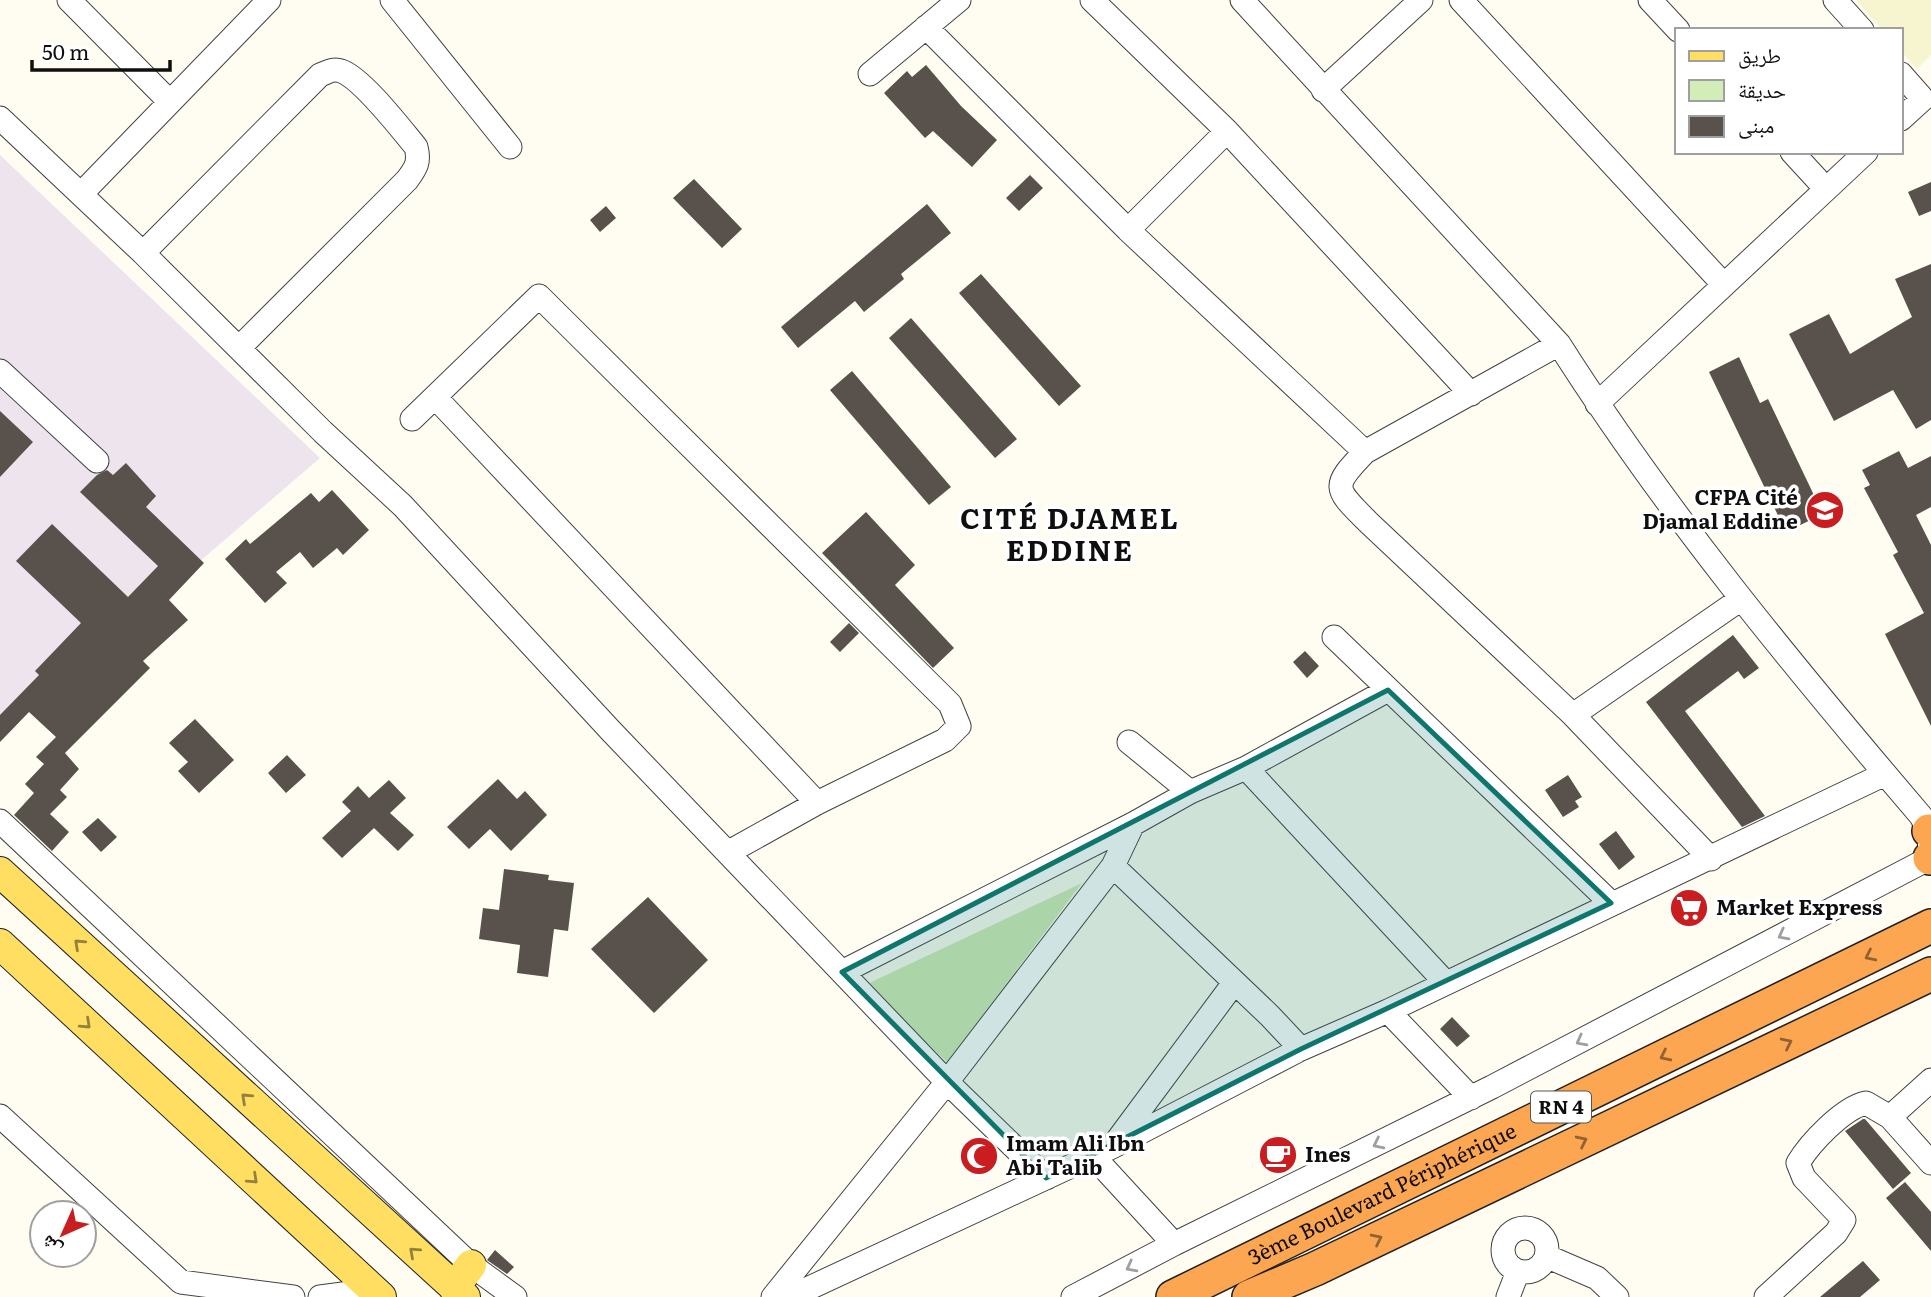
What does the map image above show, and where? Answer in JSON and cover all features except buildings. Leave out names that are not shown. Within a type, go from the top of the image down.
[{"type":"highway","name":"3ème Boulevard Périphérique","points":[[1182,1292],[1931,926]]},
{"type":"highway","name":"3ème Boulevard Périphérique","points":[[1249,1297],[1315,1269],[1931,974]]},
{"type":"highway","name":"RN 4","points":[[1262,1297],[1315,1269]]},
{"type":"highway","name":"RN 4","points":[[1151,1297],[1182,1292]]},
{"type":"main road","points":[[0,872],[463,1283]]},
{"type":"main road","points":[[0,944],[377,1293]]},
{"type":"street","points":[[80,194],[270,0]]},
{"type":"street","points":[[392,0],[510,147]]},
{"type":"street","points":[[870,74],[959,0]]},
{"type":"street","points":[[1092,0],[1227,131],[1471,394]]},
{"type":"street","points":[[1073,1297],[1174,1244],[1471,1098],[1929,835],[1885,774],[1741,599],[1597,404],[1559,344],[1242,0]]},
{"type":"street","points":[[1323,90],[1421,0]]},
{"type":"street","points":[[1461,0],[1724,285]]},
{"type":"street","points":[[1650,0],[1676,28]]},
{"type":"street","points":[[1835,0],[1860,28]]},
{"type":"street","points":[[83,5],[170,102]]},
{"type":"street","points":[[926,27],[1128,230],[1365,452]]},
{"type":"street","points":[[143,253],[320,75],[332,69],[343,71],[358,83],[416,147],[419,158],[416,168],[239,348]]},
{"type":"street","points":[[1903,76],[1923,99],[1903,117]]},
{"type":"street","points":[[0,118],[143,253],[323,432],[403,506],[529,645],[947,1082],[1046,1178]]},
{"type":"street","points":[[1128,230],[1227,131]]},
{"type":"street","points":[[1794,154],[1826,189]]},
{"type":"street","points":[[1597,404],[1864,154]]},
{"type":"street","points":[[412,419],[539,296],[950,704],[959,726],[945,740],[817,803],[729,852]]},
{"type":"street","points":[[1559,344],[1365,452],[1339,484],[1344,496],[1368,522],[1573,715],[1711,859]]},
{"type":"street","points":[[0,371],[97,461]]},
{"type":"street","points":[[435,397],[817,803]]},
{"type":"street","points":[[1573,715],[1741,599]]},
{"type":"street","points":[[1334,637],[1611,903]]},
{"type":"street","points":[[842,971],[1133,824],[1190,792],[1246,768],[1388,690]]},
{"type":"street","points":[[1129,742],[1190,792]]},
{"type":"street","points":[[1246,768],[1445,982]]},
{"type":"street","points":[[790,1297],[1103,1152],[1300,1049],[1388,1011],[1885,774]]},
{"type":"street","points":[[0,821],[463,1283],[515,1297]]},
{"type":"street","points":[[773,1297],[947,1082],[1113,866],[1133,824]]},
{"type":"street","points":[[1113,866],[1270,1016],[1300,1049]]},
{"type":"street","points":[[1103,1152],[1234,983]]},
{"type":"street","points":[[1388,1011],[1471,1098]]},
{"type":"street","points":[[1890,1117],[1931,1080]]},
{"type":"street","points":[[1766,1297],[1836,1233],[1844,1220],[1804,1178],[1798,1163],[1807,1149],[1854,1106],[1866,1103],[1890,1117],[1931,1163]]},
{"type":"street","points":[[0,1116],[176,1289],[293,1297]]},
{"type":"street","points":[[1103,1152],[1174,1244]]},
{"type":"street","points":[[1528,1228],[1542,1236],[1547,1249],[1546,1256],[1537,1269],[1518,1271],[1510,1267],[1503,1255],[1505,1240],[1516,1230],[1528,1228]]},
{"type":"street","points":[[1546,1256],[1597,1278],[1617,1297]]},
{"type":"street","points":[[1508,1297],[1518,1271]]},
{"type":"street","points":[[320,1297],[377,1293]]},
{"type":"highlighted area","points":[[1388,690],[1611,903],[1301,1049],[1046,1178],[842,972]]},
{"type":"shaded area","points":[[1856,0],[1931,0],[1931,55],[1917,69],[1903,53],[1903,28],[1880,28]]},
{"type":"shaded area","points":[[0,155],[320,458],[0,733]]},
{"type":"green space","points":[[1082,883],[947,1062],[865,985]]},
{"type":"place","name":"CFPA Cité Djamal Eddine","points":[[1825,510]]},
{"type":"place","name":"Market Express","points":[[1689,908]]},
{"type":"place","name":"Ines","points":[[1278,1155]]},
{"type":"place","name":"Imam Ali Ibn Abi Talib","points":[[979,1156]]},
{"type":"district","name":"CITÉ DJAMEL EDDINE","points":[[1070,535]]}]
